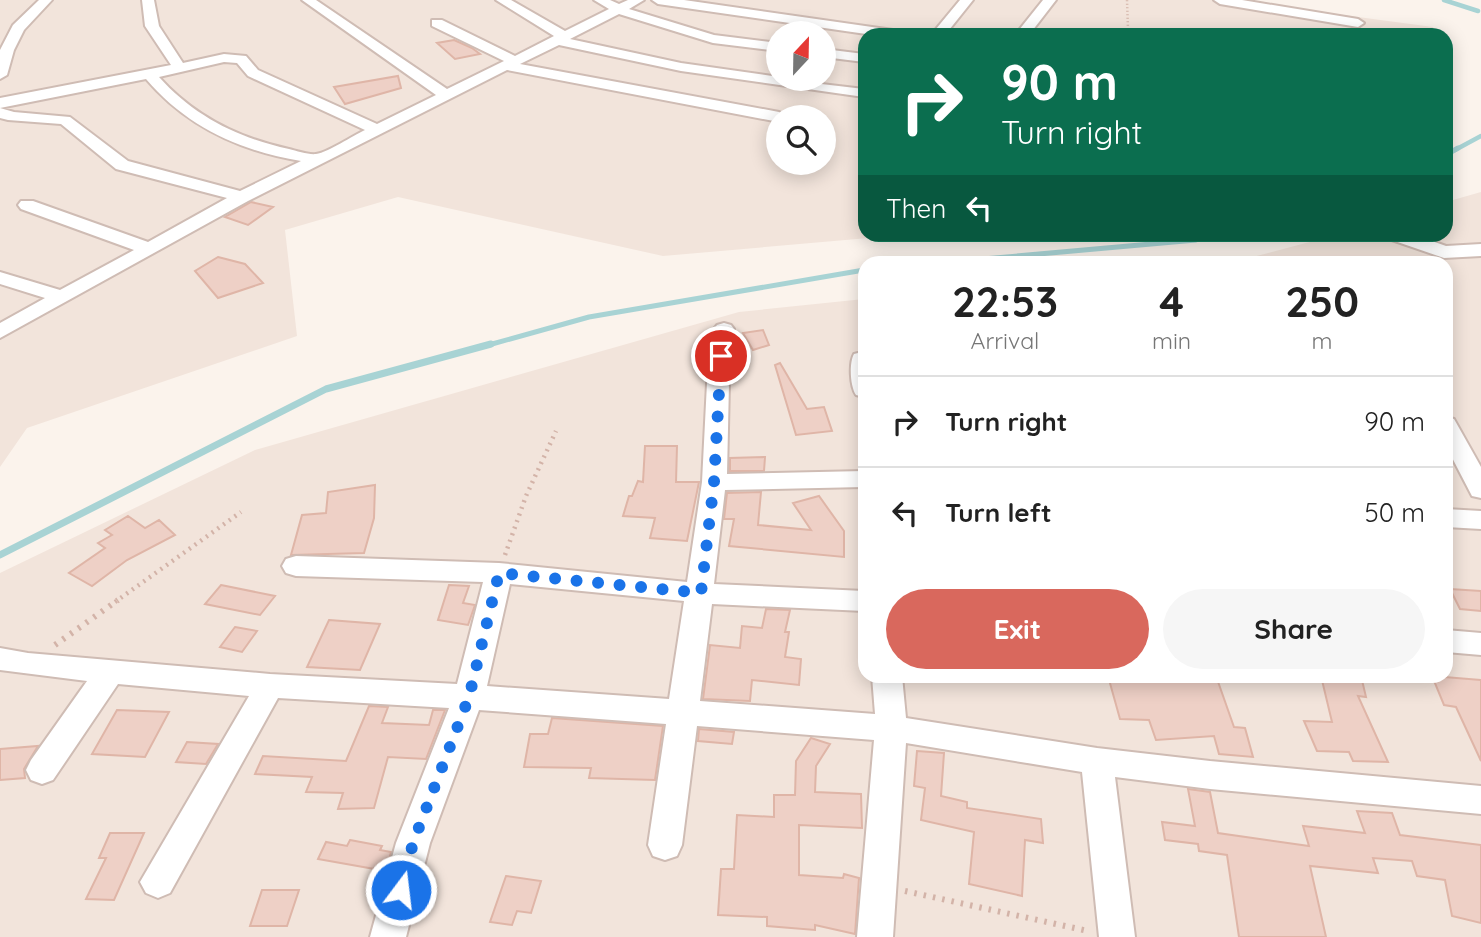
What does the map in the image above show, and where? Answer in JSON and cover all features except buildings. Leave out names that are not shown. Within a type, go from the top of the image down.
[{"type":"street","points":[[0,75],[7,50],[18,28],[47,0]]},
{"type":"street","points":[[148,0],[152,26],[179,67]]},
{"type":"street","points":[[308,0],[447,96]]},
{"type":"street","points":[[502,0],[560,38],[681,67],[858,92]]},
{"type":"street","points":[[600,0],[713,39],[766,45]]},
{"type":"street","points":[[0,332],[242,197],[638,0]]},
{"type":"street","points":[[658,0],[858,29]]},
{"type":"street","points":[[944,28],[967,0]]},
{"type":"street","points":[[1028,28],[1050,0]]},
{"type":"street","points":[[1220,0],[1358,23]]},
{"type":"street","points":[[437,23],[510,64],[766,114]]},
{"type":"street","points":[[836,54],[858,57]]},
{"type":"street","points":[[0,103],[224,58],[242,59],[253,73],[377,130]]},
{"type":"street","points":[[148,74],[160,90],[192,115],[233,140],[317,159]]},
{"type":"street","points":[[0,113],[13,117],[65,120],[122,164],[242,197]]},
{"type":"street","points":[[27,205],[150,249]]},
{"type":"street","points":[[1409,242],[1438,256]]},
{"type":"street","points":[[1446,256],[1481,250]]},
{"type":"street","points":[[0,278],[62,297]]},
{"type":"street","points":[[664,845],[701,593],[714,482],[718,383],[724,329]]},
{"type":"street","points":[[1453,437],[1481,490]]},
{"type":"street","points":[[714,482],[858,479]]},
{"type":"street","points":[[1453,518],[1481,520]]},
{"type":"street","points":[[296,566],[499,573],[701,593],[858,601]]},
{"type":"street","points":[[388,937],[413,843],[469,697],[499,573]]},
{"type":"street","points":[[1453,642],[1481,644]]},
{"type":"street","points":[[14,662],[270,686],[469,697],[891,728],[1097,761],[1210,775],[1481,800]]},
{"type":"street","points":[[42,770],[111,670]]},
{"type":"street","points":[[875,937],[891,728],[888,683]]},
{"type":"street","points":[[158,882],[270,686]]},
{"type":"street","points":[[1097,761],[1109,936]]},
{"type":"path","points":[[1126,0],[1128,28]]},
{"type":"path","points":[[499,573],[526,496],[556,431]]},
{"type":"path","points":[[14,662],[241,512]]},
{"type":"path","points":[[880,886],[1109,936]]},
{"type":"shaded area","points":[[0,0],[1231,0],[1433,28],[858,28],[858,239],[663,256],[398,197],[285,230],[297,336],[27,428],[0,467]]},
{"type":"shaded area","points":[[1481,192],[1481,937],[0,937],[0,573],[255,450],[739,312],[858,300],[858,683],[1453,683],[1453,256],[1257,256],[1310,242],[1453,242],[1453,200]]},
{"type":"waterway","points":[[1444,0],[1478,11]]},
{"type":"waterway","points":[[1455,150],[1481,136]]},
{"type":"waterway","points":[[1453,151],[1458,148]]},
{"type":"waterway","points":[[1017,256],[1174,242]]},
{"type":"waterway","points":[[485,346],[589,317],[858,271]]},
{"type":"waterway","points":[[0,555],[326,389],[491,344]]},
{"type":"route","points":[[401,890],[413,843],[469,697],[499,573],[701,593],[714,482],[721,356]]}]
